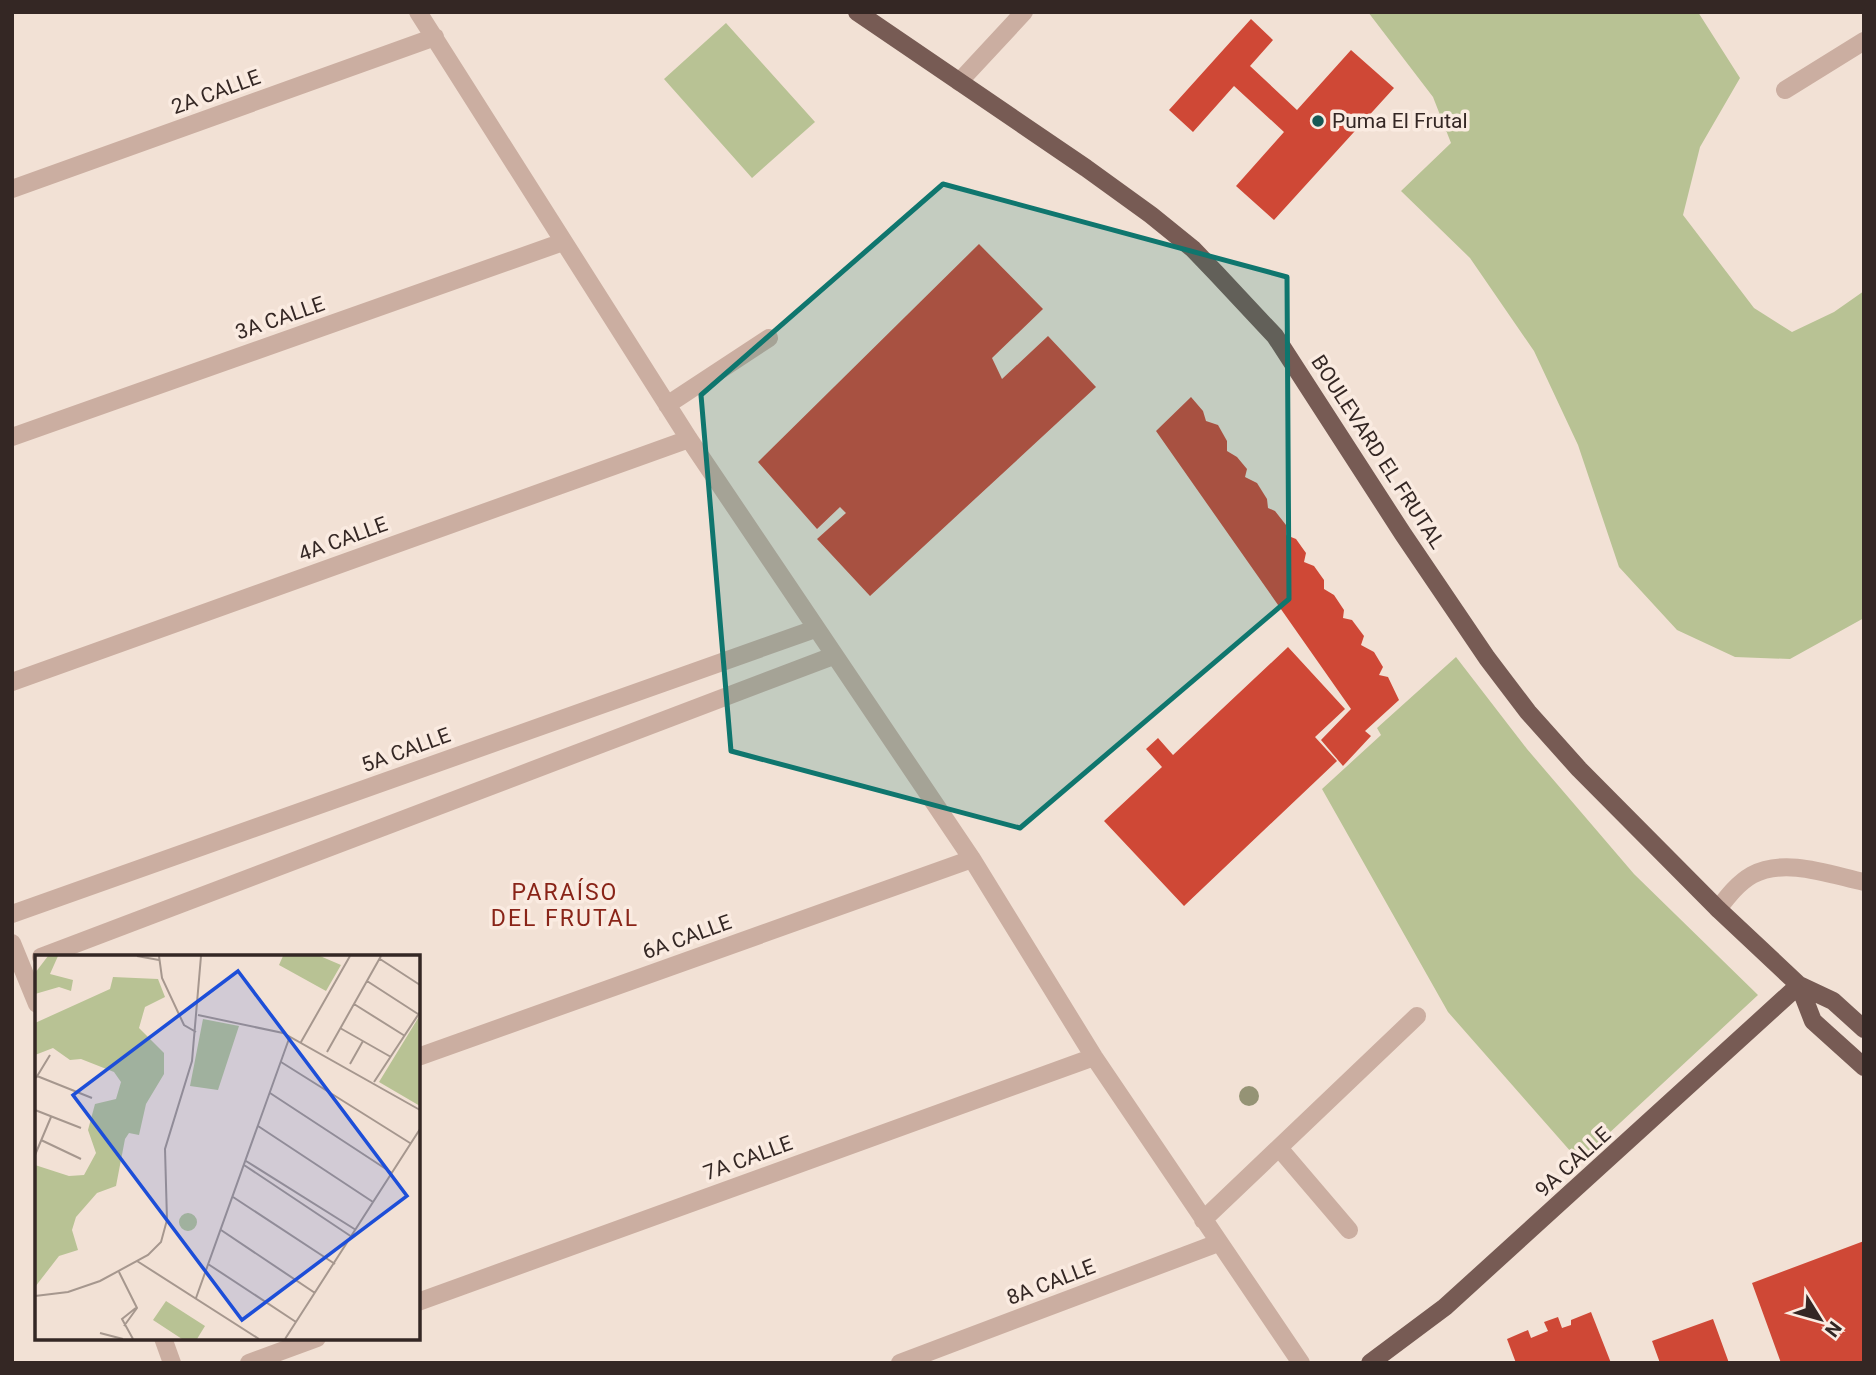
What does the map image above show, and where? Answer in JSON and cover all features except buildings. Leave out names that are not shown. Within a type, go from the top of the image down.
[{"type":"main road","name":"BOULEVARD EL FRUTAL","points":[[857,12],[1086,168],[1193,249],[1275,336],[1403,534],[1487,658],[1528,712],[1579,769],[1718,909],[1799,985],[1833,1001],[1864,1028]]},
{"type":"main road","name":"BOULEVARD EL FRUTAL","points":[[1799,985],[1813,1021],[1864,1067]]},
{"type":"main road","name":"9A CALLE","points":[[1370,1363],[1445,1307],[1799,985]]},
{"type":"street","points":[[418,12],[689,439],[972,859],[1094,1057],[1301,1363]]},
{"type":"street","points":[[960,82],[1024,12]]},
{"type":"street","name":"2A CALLE","points":[[12,189],[435,37]]},
{"type":"street","points":[[1786,90],[1864,41]]},
{"type":"street","name":"3A CALLE","points":[[12,437],[563,242]]},
{"type":"street","points":[[667,405],[769,338]]},
{"type":"street","name":"4A CALLE","points":[[12,682],[689,439]]},
{"type":"street","name":"5A CALLE","points":[[12,914],[815,629]]},
{"type":"street","points":[[46,955],[833,656]]},
{"type":"street","name":"6A CALLE","points":[[420,1056],[972,859]]},
{"type":"street","points":[[1718,909],[1755,873],[1775,868],[1803,869],[1864,882]]},
{"type":"street","points":[[12,943],[33,960],[35,982]]},
{"type":"street","points":[[1203,1220],[1417,1016]]},
{"type":"street","name":"7A CALLE","points":[[420,1300],[1094,1057]]},
{"type":"street","points":[[1279,1148],[1349,1230]]},
{"type":"street","name":"8A CALLE","points":[[900,1363],[1218,1243]]},
{"type":"street","points":[[164,1340],[172,1363]]},
{"type":"street","points":[[249,1363],[312,1340]]},
{"type":"highlighted area","points":[[943,184],[1287,277],[1289,599],[1020,828],[731,751],[701,395]]},
{"type":"green space","points":[[1368,12],[1698,12],[1740,78],[1700,147],[1683,215],[1754,308],[1792,332],[1834,312],[1864,291],[1864,618],[1790,659],[1735,657],[1677,630],[1619,567],[1578,445],[1534,351],[1470,258],[1401,191],[1451,143],[1433,97]]},
{"type":"green space","points":[[726,23],[815,122],[752,178],[664,79]]},
{"type":"green space","points":[[1456,657],[1527,749],[1634,874],[1758,995],[1579,1161],[1448,1012],[1322,789],[1381,735],[1377,728]]},
{"type":"place","name":"Puma El Frutal","points":[[1318,121]]},
{"type":"district","name":"PARAÍSO DEL FRUTAL","points":[[565,905]]}]
